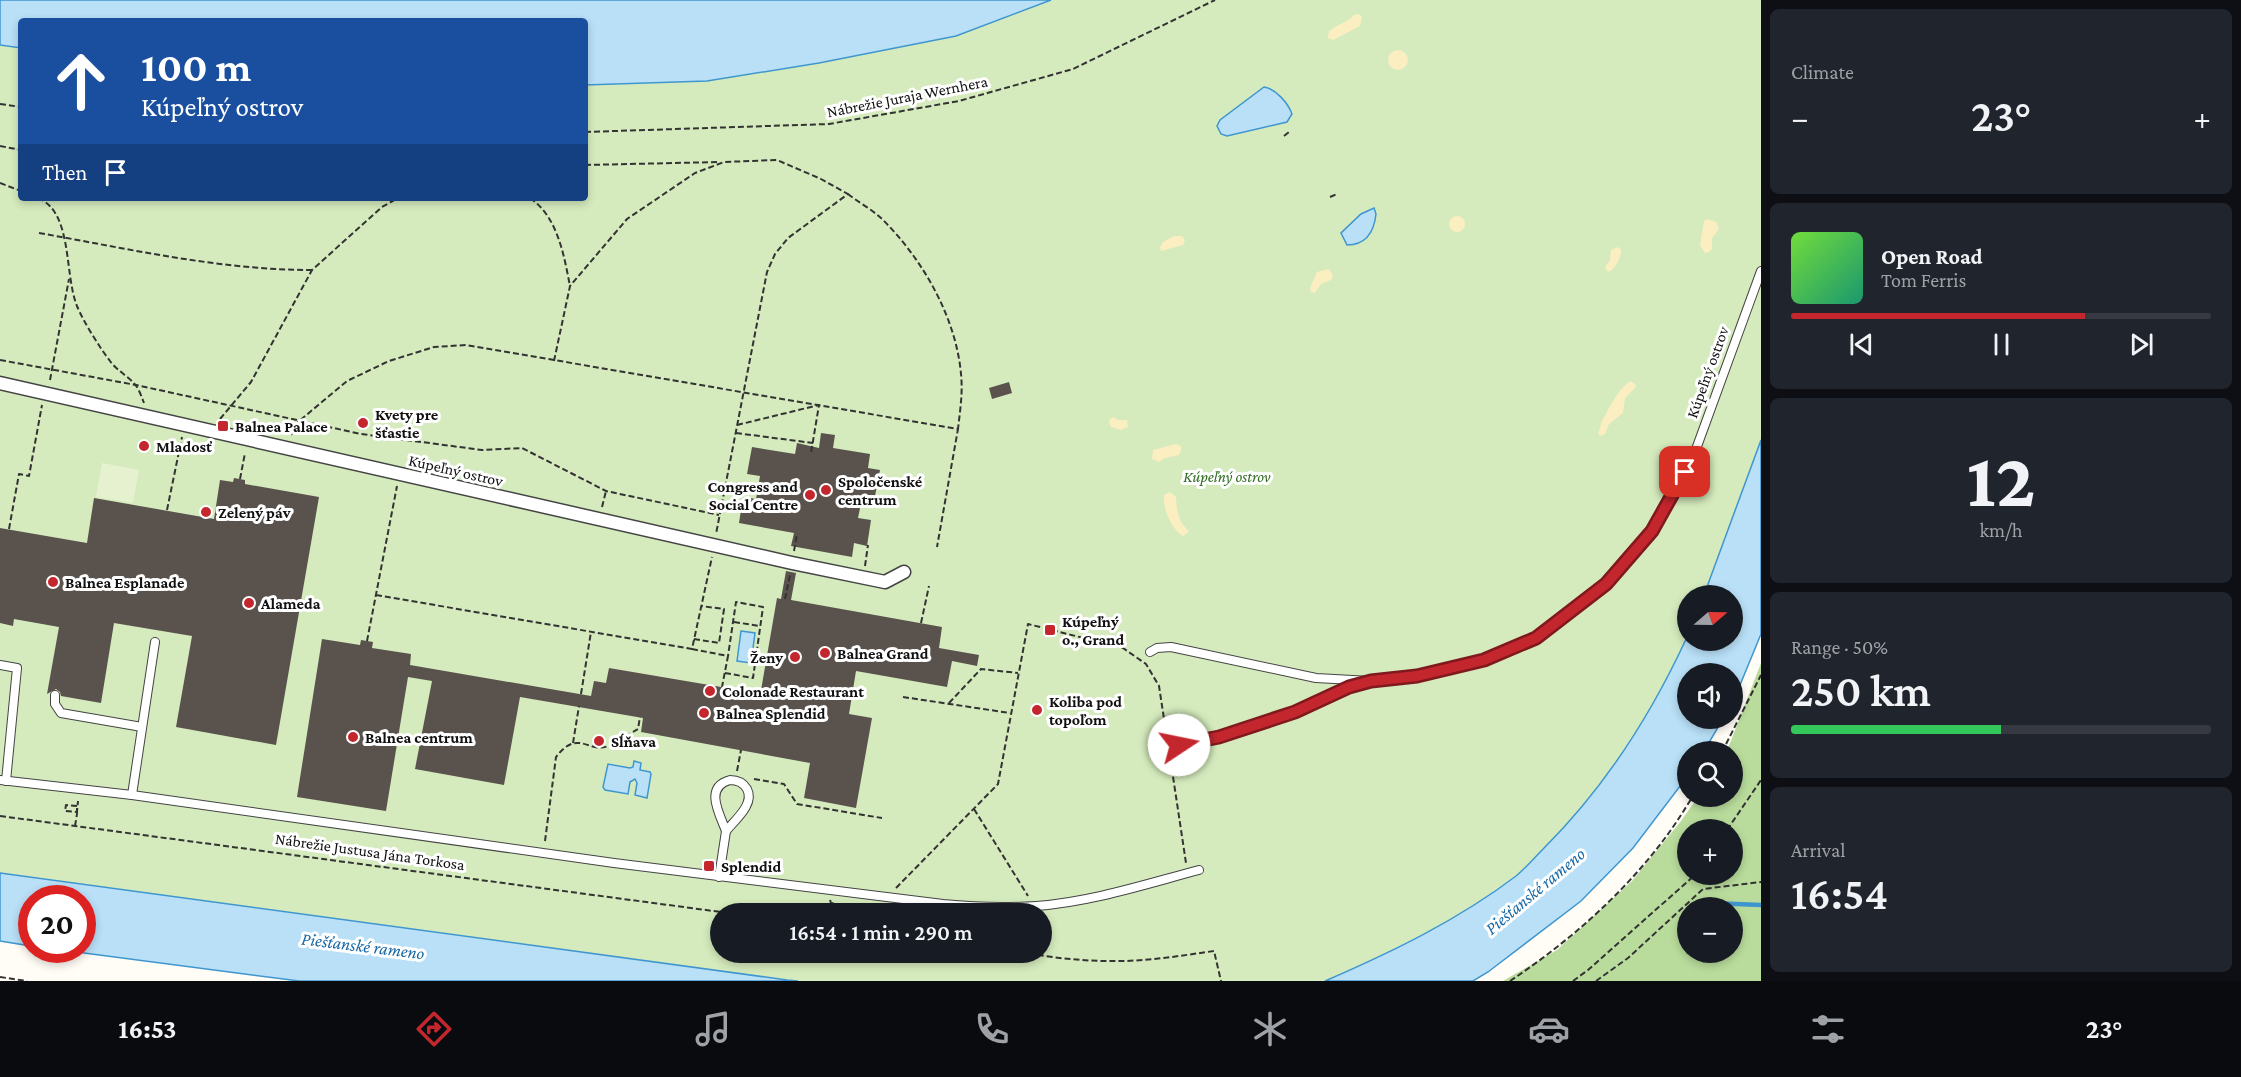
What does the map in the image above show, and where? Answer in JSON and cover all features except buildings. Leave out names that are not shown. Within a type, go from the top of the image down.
[{"type":"street","name":"Kúpeľný ostrov","points":[[0,383],[885,582],[904,572]]},
{"type":"lane","name":"Kúpeľný ostrov","points":[[1150,652],[1157,648],[1171,647],[1316,678],[1371,681],[1417,676],[1484,660],[1536,638],[1606,584],[1652,531],[1695,452],[1761,271]]},
{"type":"lane","points":[[132,795],[155,642]]},
{"type":"lane","points":[[0,665],[16,668],[3,780],[132,795],[719,877],[943,904],[986,907],[1037,906],[1098,896],[1199,870]]},
{"type":"lane","points":[[1179,745],[1219,737],[1295,712],[1349,687],[1371,681]]},
{"type":"lane","points":[[55,695],[55,704],[61,713],[142,727]]},
{"type":"lane","points":[[719,877],[726,831],[748,803],[746,786],[736,778],[720,784],[715,794],[714,800],[726,831]]},
{"type":"path","name":"Nábrežie Juraja Wernhera","points":[[588,132],[829,124],[959,102],[1072,69],[1215,0]]},
{"type":"path","points":[[0,104],[18,107]]},
{"type":"path","points":[[1284,136],[1289,132]]},
{"type":"path","points":[[0,146],[18,149]]},
{"type":"path","points":[[588,165],[777,160],[821,178],[848,194],[879,217],[913,254],[937,295],[950,327],[961,372],[962,394],[958,429],[937,547]]},
{"type":"path","points":[[570,286],[627,219],[695,173],[724,162]]},
{"type":"path","points":[[0,183],[18,191]]},
{"type":"path","points":[[692,649],[723,503],[767,272],[774,254],[788,238],[848,194]]},
{"type":"path","points":[[1330,197],[1336,194]]},
{"type":"path","points":[[44,201],[57,212],[64,238],[69,279],[77,307],[111,363],[136,385],[150,417]]},
{"type":"path","points":[[209,431],[255,375],[312,270],[382,207],[393,201]]},
{"type":"path","points":[[535,201],[550,221],[563,251],[570,286],[554,361]]},
{"type":"path","points":[[39,233],[236,266],[270,270],[312,270]]},
{"type":"path","points":[[9,530],[19,474],[29,476],[53,369],[69,279]]},
{"type":"path","points":[[285,448],[298,422],[347,381],[388,361],[434,347],[466,345],[958,429]]},
{"type":"path","points":[[0,360],[136,385],[361,434],[482,450],[522,448],[606,491],[720,515]]},
{"type":"path","points":[[737,425],[819,405]]},
{"type":"path","points":[[811,453],[819,405]]},
{"type":"path","points":[[167,510],[184,425]]},
{"type":"path","points":[[736,433],[813,444]]},
{"type":"path","points":[[240,479],[248,439]]},
{"type":"path","points":[[367,641],[400,474]]},
{"type":"path","points":[[723,503],[733,505],[737,483],[758,486]]},
{"type":"path","points":[[598,519],[606,491]]},
{"type":"path","points":[[863,577],[868,545]]},
{"type":"path","points":[[921,623],[928,586]]},
{"type":"path","points":[[376,594],[728,656]]},
{"type":"path","points":[[722,687],[736,602],[764,607],[753,678],[725,673]]},
{"type":"path","points":[[694,639],[719,643],[724,609],[701,606]]},
{"type":"path","points":[[733,622],[760,626]]},
{"type":"path","points":[[907,889],[896,888],[999,784],[1028,624],[1123,648],[1146,664],[1159,686],[1186,866]]},
{"type":"path","points":[[581,694],[591,631]]},
{"type":"path","points":[[948,704],[981,669],[1018,673]]},
{"type":"path","points":[[1728,741],[1761,675]]},
{"type":"path","points":[[903,697],[1011,714]]},
{"type":"path","points":[[573,743],[579,706]]},
{"type":"path","points":[[543,853],[556,757],[563,748],[573,743],[606,748],[638,729],[640,717]]},
{"type":"path","points":[[741,750],[736,778],[784,784],[797,804],[882,818]]},
{"type":"path","points":[[1734,819],[1761,780]]},
{"type":"path","points":[[75,826],[77,813],[77,806],[66,805],[65,811],[77,813]]},
{"type":"path","points":[[1510,981],[1547,957],[1629,882],[1663,841],[1686,807]]},
{"type":"path","points":[[974,809],[1029,897],[1018,897]]},
{"type":"path","name":"Nábrežie Justusa Jána Torkosa","points":[[0,816],[710,911]]},
{"type":"path","points":[[1596,981],[1628,958],[1703,889],[1761,882]]},
{"type":"path","points":[[1573,981],[1684,885]]},
{"type":"path","points":[[827,891],[831,903]]},
{"type":"path","points":[[1052,957],[1110,962],[1151,960],[1214,951],[1221,981]]},
{"type":"path","points":[[0,977],[27,981]]},
{"type":"green space","name":"Kúpeľný ostrov","points":[[1051,0],[1761,0],[1761,440],[1708,585],[1677,585],[1677,651],[1681,651],[1671,672],[1603,781],[1562,830],[1518,874],[1458,916],[1360,966],[1325,981],[798,981],[0,873],[0,45],[18,48],[18,201],[588,201],[588,85],[707,81],[819,63],[956,36]]},
{"type":"green space","points":[[102,463],[139,470],[133,503],[96,497]]},
{"type":"green space","points":[[1761,663],[1761,981],[1503,981],[1557,950],[1632,881],[1677,826],[1677,885],[1743,885],[1743,819],[1682,819],[1691,807],[1743,807],[1743,741],[1731,741],[1736,729],[1743,729],[1743,710]]},
{"type":"sand","points":[[1359,14],[1362,17],[1360,26],[1333,40],[1328,38],[1329,31]]},
{"type":"sand","points":[[1398,50],[1405,53],[1408,60],[1405,67],[1398,70],[1391,67],[1388,60],[1391,53]]},
{"type":"sand","points":[[1457,216],[1463,218],[1465,224],[1463,230],[1457,232],[1451,230],[1449,224],[1451,218]]},
{"type":"sand","points":[[1707,219],[1716,222],[1719,229],[1712,238],[1712,249],[1705,253],[1700,245],[1704,221]]},
{"type":"sand","points":[[1174,236],[1182,236],[1185,240],[1183,245],[1161,251],[1160,247],[1163,242]]},
{"type":"sand","points":[[1618,247],[1621,250],[1619,259],[1616,266],[1608,272],[1605,267],[1610,260],[1611,250]]},
{"type":"sand","points":[[1329,269],[1333,275],[1331,280],[1321,284],[1315,293],[1311,292],[1310,288],[1317,272]]},
{"type":"sand","points":[[1631,381],[1636,387],[1625,398],[1623,413],[1609,424],[1605,434],[1600,436],[1598,433],[1601,423],[1612,403],[1619,392]]},
{"type":"sand","points":[[1114,417],[1118,420],[1127,420],[1128,427],[1121,430],[1111,427],[1110,419]]},
{"type":"sand","points":[[1176,444],[1181,446],[1179,455],[1159,462],[1152,459],[1153,450]]},
{"type":"sand","points":[[1170,492],[1176,497],[1181,522],[1189,532],[1183,536],[1171,524],[1166,512],[1164,495]]},
{"type":"water","points":[[0,0],[1051,0],[956,36],[819,63],[707,81],[588,85],[588,18],[18,18],[18,48],[0,45]]},
{"type":"water","points":[[1264,87],[1281,97],[1288,105],[1292,114],[1287,122],[1227,136],[1221,134],[1217,126],[1220,120]]},
{"type":"water","points":[[1374,208],[1376,214],[1371,232],[1359,243],[1347,245],[1341,233],[1361,214]]},
{"type":"water","name":"Piešťanské rameno","points":[[1761,440],[1761,634],[1743,678],[1743,663],[1677,663],[1677,729],[1717,729],[1710,741],[1677,741],[1677,790],[1633,848],[1581,901],[1473,981],[1325,981],[1375,959],[1448,921],[1494,892],[1528,865],[1588,800],[1607,774],[1643,721],[1680,651],[1743,651],[1743,585],[1708,585]]},
{"type":"water","points":[[741,631],[755,633],[751,663],[737,661]]},
{"type":"water","points":[[634,761],[641,763],[640,770],[651,774],[647,798],[635,795],[637,783],[635,779],[630,782],[628,794],[605,790],[603,787],[608,764],[630,768],[633,767]]},
{"type":"water","points":[[0,873],[88,885],[18,885],[18,944],[0,941]]},
{"type":"water","name":"Piešťanské rameno","points":[[96,886],[798,981],[299,981],[96,955]]},
{"type":"waterway","points":[[1743,904],[1761,905]]},
{"type":"place","name":"Kvety pre šťastie","points":[[363,423]]},
{"type":"place","name":"Balnea Palace","points":[[223,426]]},
{"type":"place","name":"Mladosť","points":[[144,446]]},
{"type":"place","name":"Spoločenské centrum","points":[[826,490]]},
{"type":"place","name":"Congress and Social Centre","points":[[810,495]]},
{"type":"place","name":"Zelený páv","points":[[206,512]]},
{"type":"place","name":"Balnea Esplanade","points":[[53,582]]},
{"type":"place","name":"Alameda","points":[[249,603]]},
{"type":"place","name":"Kúpeľný o., Grand","points":[[1050,630]]},
{"type":"place","name":"Balnea Grand","points":[[825,653]]},
{"type":"place","name":"Ženy","points":[[795,657]]},
{"type":"place","name":"Colonade Restaurant","points":[[710,691]]},
{"type":"place","name":"Koliba pod topoľom","points":[[1037,710]]},
{"type":"place","name":"Balnea Splendid","points":[[704,713]]},
{"type":"place","name":"Balnea centrum","points":[[353,737]]},
{"type":"place","name":"Sĺňava","points":[[599,741]]},
{"type":"place","name":"Splendid","points":[[709,866]]},
{"type":"route","points":[[1179,745],[1219,737],[1295,712],[1349,687],[1371,681],[1417,676],[1484,660],[1536,638],[1606,584],[1652,531],[1685,472]]}]
